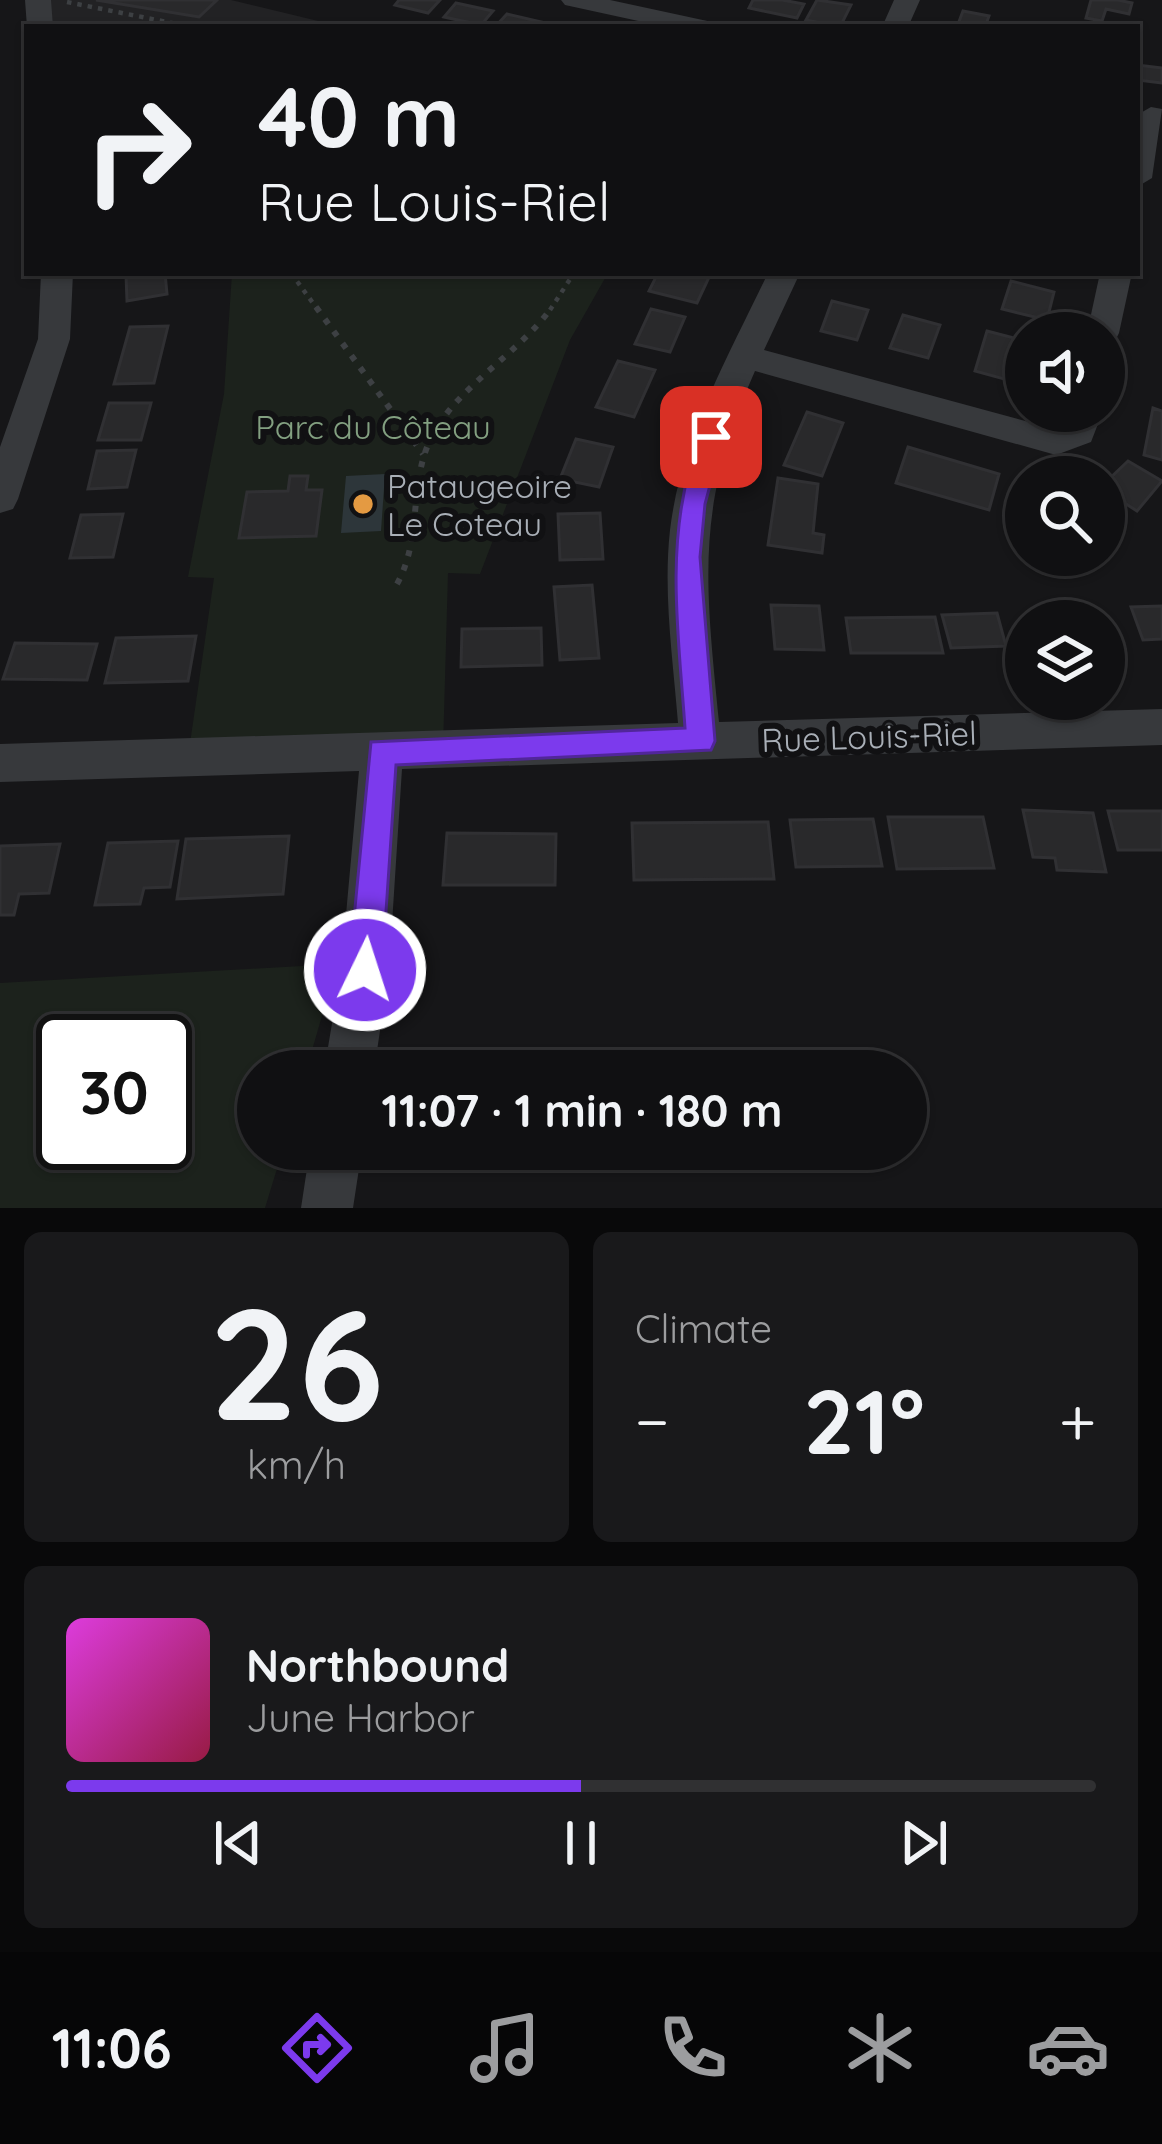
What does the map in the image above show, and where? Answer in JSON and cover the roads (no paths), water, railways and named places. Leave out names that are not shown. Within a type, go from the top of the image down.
[{"type":"street","points":[[574,0],[689,24]]},
{"type":"street","points":[[1140,164],[1151,115],[1162,118]]},
{"type":"street","points":[[0,499],[7,452],[54,339],[57,276]]},
{"type":"street","points":[[700,741],[689,527],[711,437],[783,276]]},
{"type":"street","points":[[1108,312],[1115,276]]},
{"type":"street","points":[[746,357],[1005,428]]},
{"type":"street","points":[[1020,432],[1056,442],[1079,432]]},
{"type":"street","name":"Rue Louis-Riel","points":[[0,763],[1162,727]]},
{"type":"street","points":[[352,1050],[365,970],[382,752]]},
{"type":"street","points":[[326,1208],[332,1170]]},
{"type":"place","name":"Pataugeoire Le Coteau","points":[[363,504]]},
{"type":"park label","name":"Parc du Côteau","points":[[373,426]]}]
